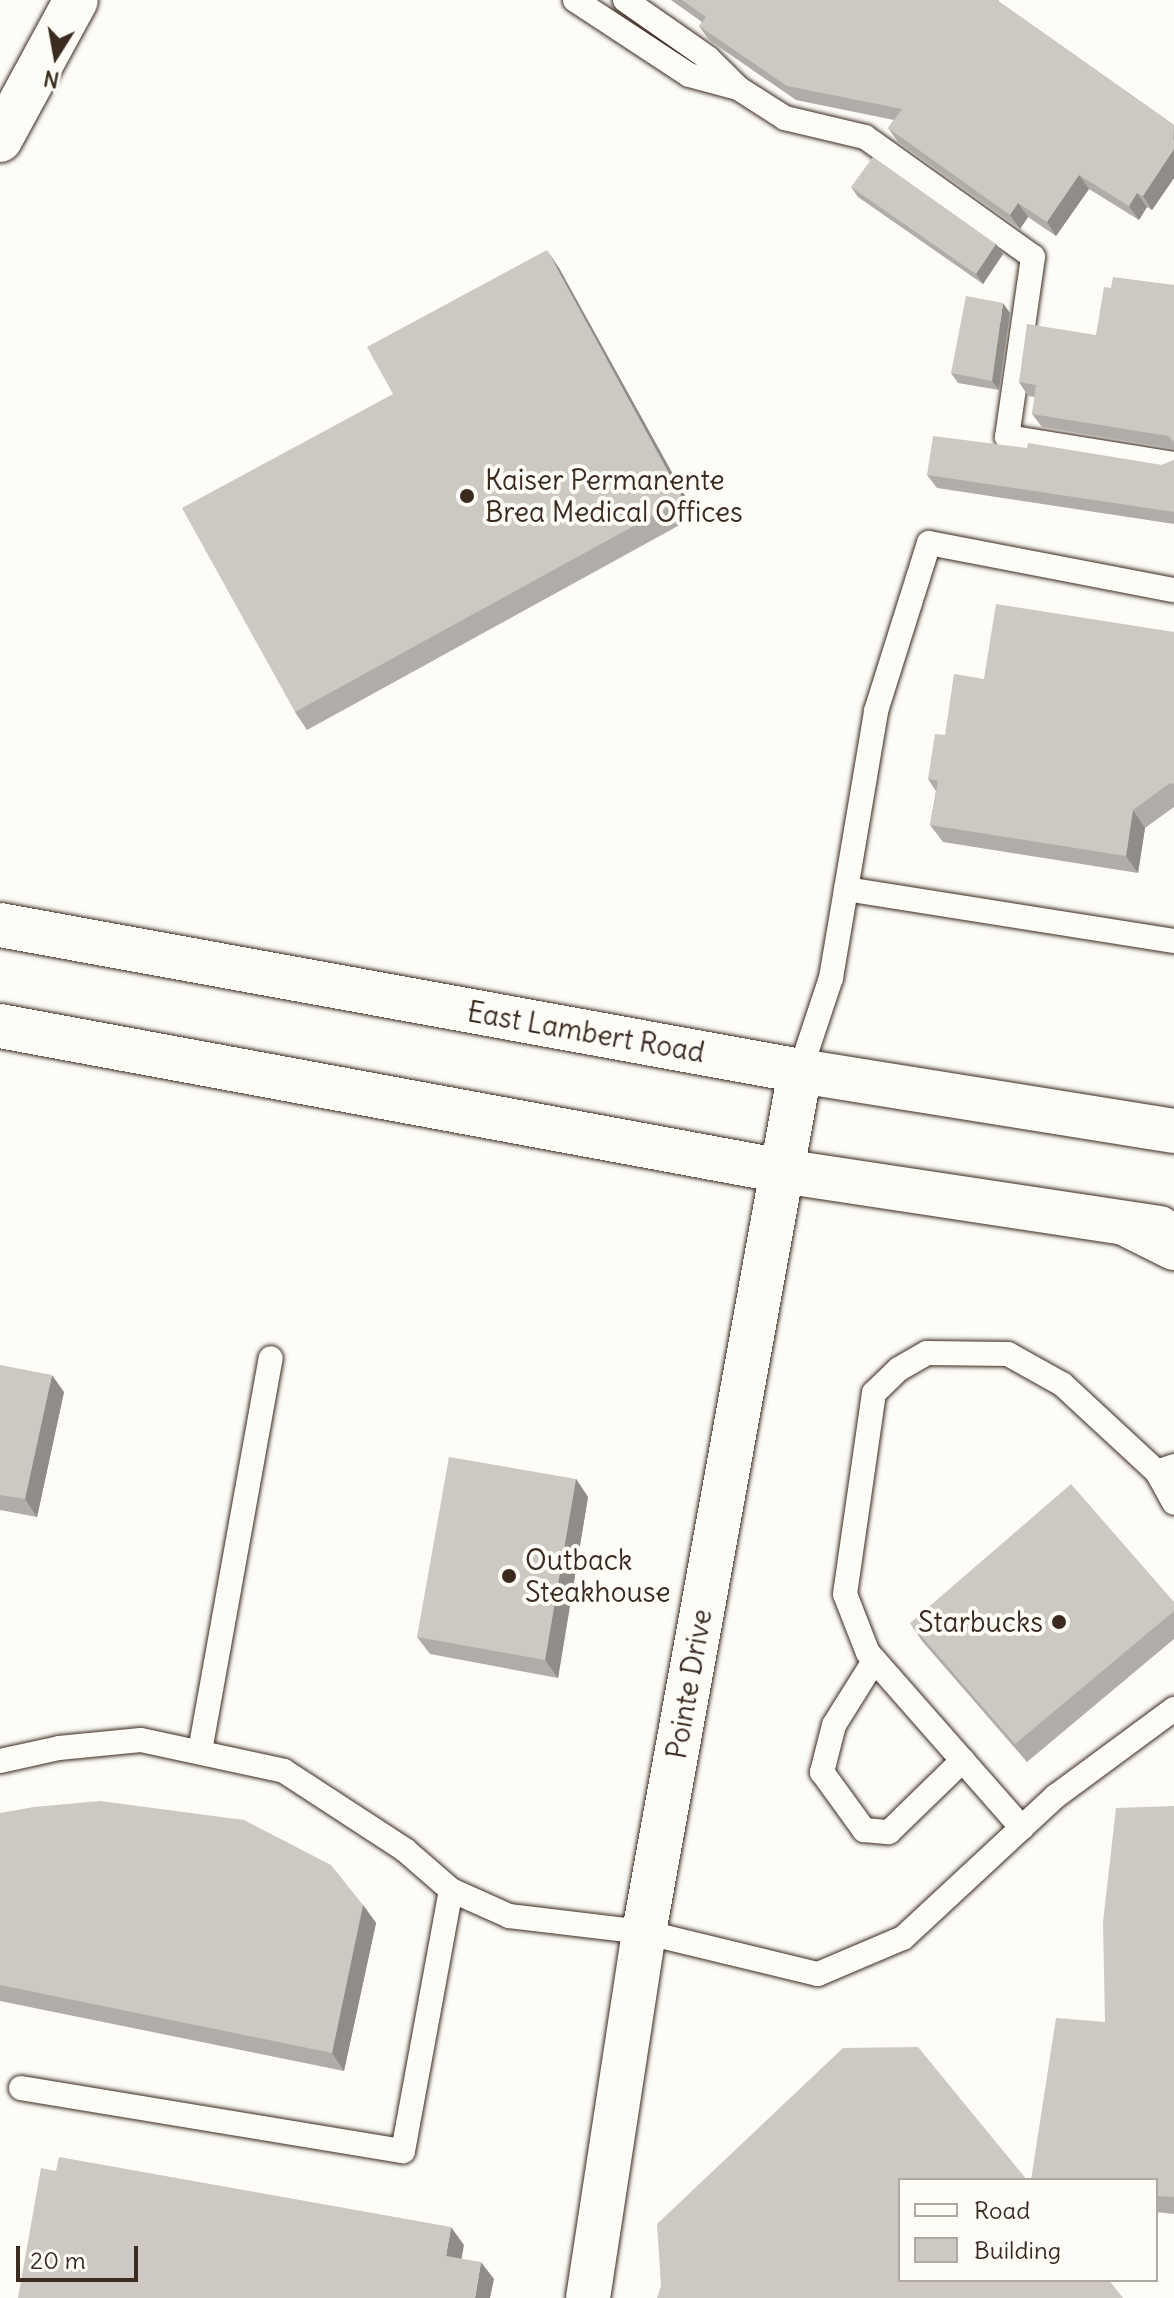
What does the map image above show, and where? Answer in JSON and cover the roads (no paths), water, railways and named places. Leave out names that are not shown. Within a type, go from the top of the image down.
[{"type":"main road","points":[[0,140],[76,0]]},
{"type":"main road","name":"East Lambert Road","points":[[0,925],[800,1071],[1174,1131]]},
{"type":"main road","points":[[0,1026],[782,1171],[1174,1230]]},
{"type":"main road","name":"Pointe Drive","points":[[588,2298],[644,1932],[800,1071]]},
{"type":"main road","points":[[1124,1223],[1174,1248]]},
{"type":"lane","points":[[575,0],[689,75],[738,88]]},
{"type":"lane","points":[[625,0],[708,58],[738,88],[785,118],[865,137],[1033,257],[1007,437],[1174,464]]},
{"type":"lane","points":[[800,1071],[831,978],[876,711],[929,543],[1174,590]]},
{"type":"lane","points":[[846,889],[1174,941]]},
{"type":"lane","points":[[1022,1828],[874,1661],[845,1594],[874,1393],[899,1369],[927,1353],[1008,1354],[1062,1384],[1166,1469],[1174,1503]]},
{"type":"lane","points":[[200,1751],[271,1358]]},
{"type":"lane","points":[[874,1661],[834,1725],[822,1772],[864,1830],[889,1832],[963,1760]]},
{"type":"lane","points":[[0,1761],[59,1748],[141,1740],[284,1771],[405,1850],[451,1890],[509,1916],[644,1932],[818,1974],[903,1938],[1022,1828],[1174,1709]]},
{"type":"lane","points":[[21,2088],[403,2151],[451,1890]]},
{"type":"place","name":"Kaiser Permanente Brea Medical Offices","points":[[467,496]]},
{"type":"place","name":"Outback Steakhouse","points":[[509,1576]]},
{"type":"place","name":"Starbucks","points":[[1059,1622]]}]
